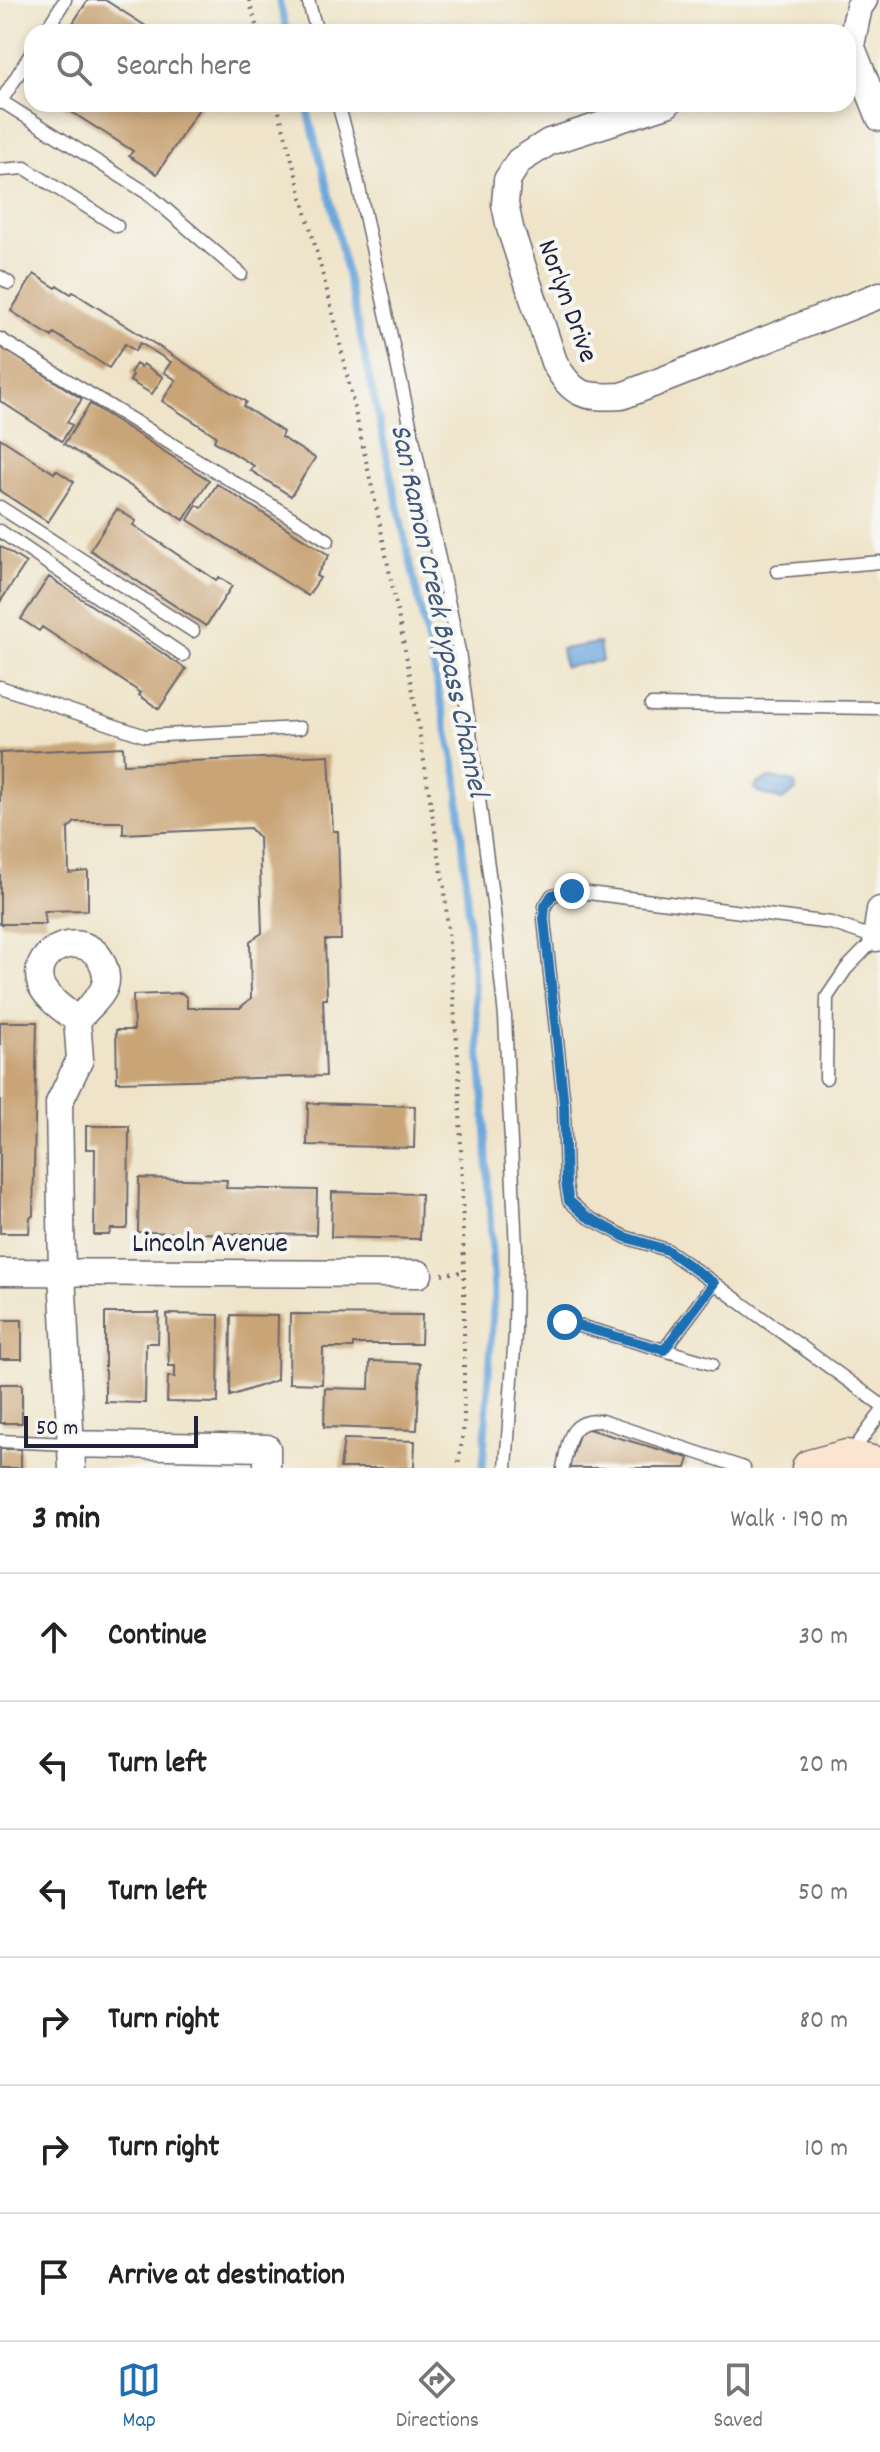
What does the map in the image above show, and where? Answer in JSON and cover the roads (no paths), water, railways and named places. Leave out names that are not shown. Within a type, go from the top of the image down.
[{"type":"street","points":[[855,24],[864,0]]},
{"type":"street","points":[[856,60],[880,118]]},
{"type":"street","name":"Norlyn Drive","points":[[642,112],[549,142],[519,161],[507,180],[505,204],[510,228],[554,362],[565,383],[579,394],[622,396],[880,295]]},
{"type":"street","points":[[878,946],[880,910]]},
{"type":"street","points":[[77,1020],[80,1059],[59,1103],[62,1273],[71,1456],[267,1448],[267,1468]]},
{"type":"street","name":"Lincoln Avenue","points":[[0,1272],[419,1274]]},
{"type":"street","points":[[810,1468],[863,1462]]},
{"type":"lane","points":[[50,24],[65,0]]},
{"type":"lane","points":[[308,0],[315,24]]},
{"type":"lane","points":[[24,65],[1,102],[147,193],[241,274]]},
{"type":"lane","points":[[340,112],[459,651],[493,903],[505,1017],[516,1249],[515,1333],[506,1468]]},
{"type":"lane","points":[[0,170],[25,168],[117,226]]},
{"type":"lane","points":[[0,339],[328,540]]},
{"type":"lane","points":[[0,507],[193,631]]},
{"type":"lane","points":[[0,531],[183,655]]},
{"type":"lane","points":[[777,571],[880,562]]},
{"type":"lane","points":[[0,687],[145,736],[300,728]]},
{"type":"lane","points":[[651,705],[880,708]]},
{"type":"lane","points":[[826,1078],[827,997],[846,969],[878,946],[831,923],[572,891],[552,895],[545,906],[544,919],[564,1105],[569,1201],[586,1216],[625,1237],[667,1250],[880,1404]]},
{"type":"lane","points":[[664,1350],[714,1283]]},
{"type":"lane","points":[[565,1322],[712,1364]]},
{"type":"lane","points":[[863,1462],[880,1414]]},
{"type":"lane","points":[[563,1468],[570,1436],[577,1425],[589,1420],[602,1421],[744,1468]]},
{"type":"lane","points":[[0,1441],[71,1456]]},
{"type":"water","points":[[599,643],[602,661],[564,667],[561,649]]},
{"type":"water","points":[[770,778],[790,781],[795,784],[796,791],[782,800],[759,793],[754,788]]},
{"type":"waterway","name":"San Ramon Creek Bypass Channel","points":[[279,0],[285,24]]},
{"type":"waterway","name":"San Ramon Creek Bypass Channel","points":[[308,112],[330,198],[457,775],[485,1119],[494,1294],[483,1468]]}]
